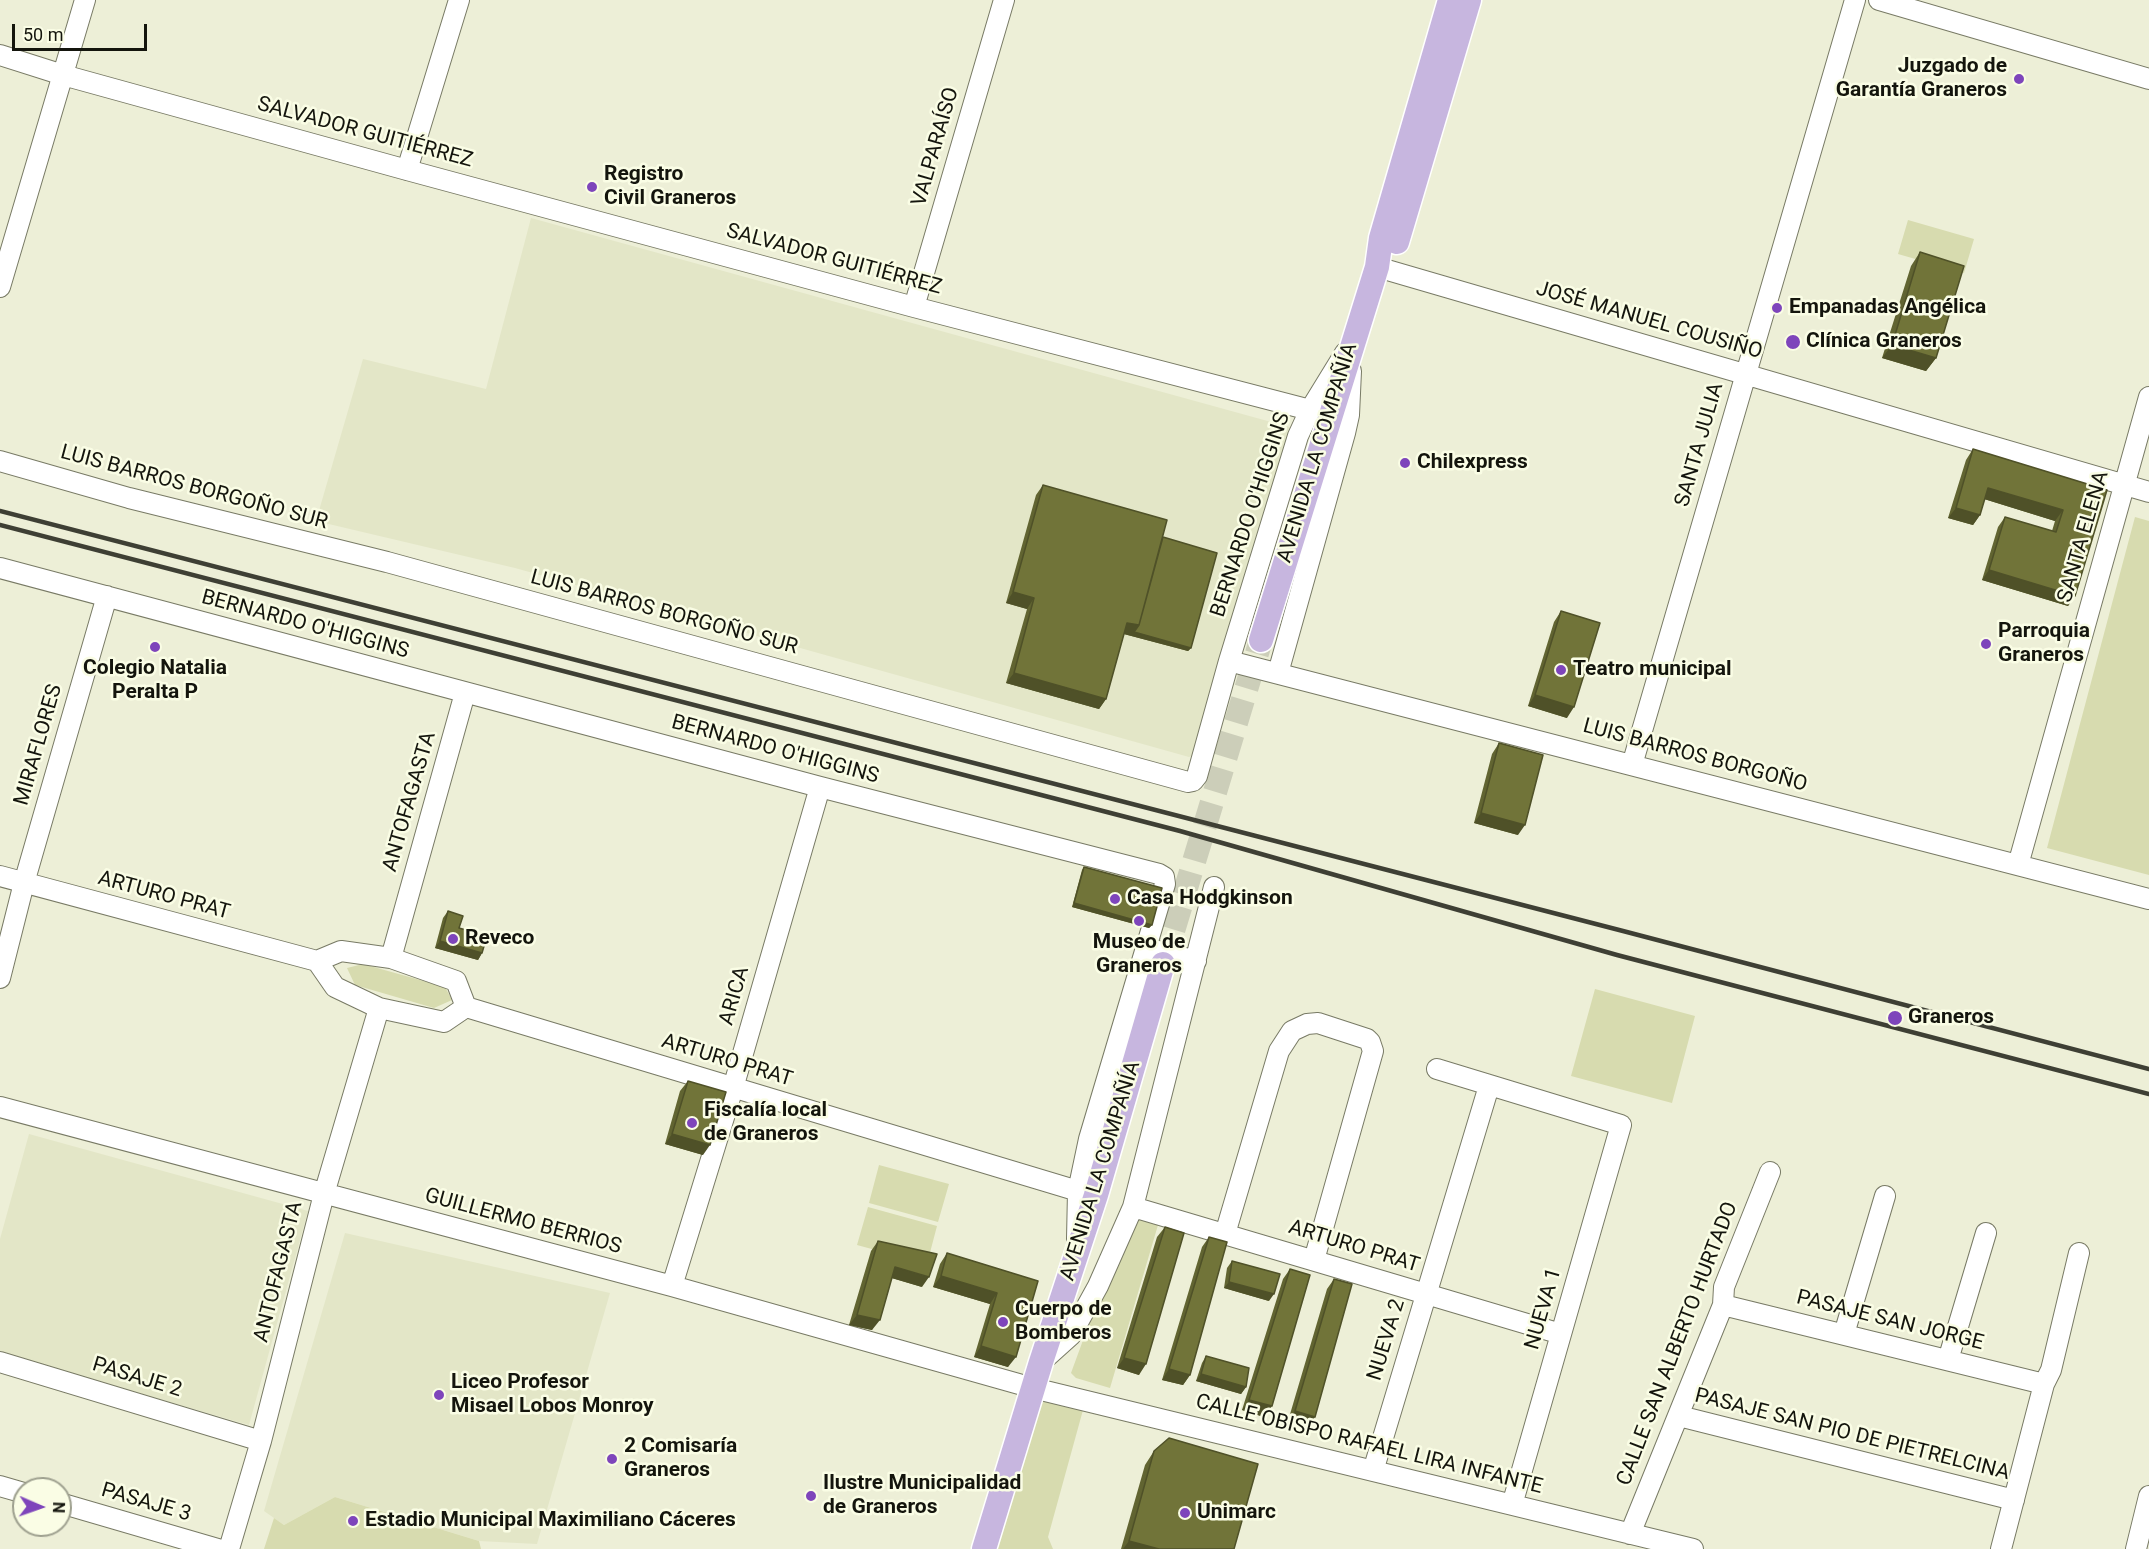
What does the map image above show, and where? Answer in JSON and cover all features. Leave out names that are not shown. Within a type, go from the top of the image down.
[{"type":"main road","name":"AVENIDA LA COMPAÑÍA","points":[[1261,640],[1352,341],[1377,267],[1381,238],[1450,0]]},
{"type":"main road","name":"AVENIDA LA COMPAÑÍA","points":[[1377,267],[1397,243],[1468,0]]},
{"type":"main road","name":"AVENIDA LA COMPAÑÍA","points":[[984,1549],[1041,1362],[1096,1195],[1155,956]]},
{"type":"street","points":[[0,287],[85,0]]},
{"type":"street","points":[[408,170],[459,0]]},
{"type":"street","name":"VALPARAÍSO","points":[[914,307],[1004,0]]},
{"type":"street","name":"SANTA JULIA","points":[[1632,765],[1855,0]]},
{"type":"street","points":[[1879,0],[2149,79]]},
{"type":"street","name":"SALVADOR GUITIÉRREZ","points":[[0,55],[63,75],[408,170],[914,307],[1310,410]]},
{"type":"street","name":"JOSÉ MANUEL COUSIÑO","points":[[1377,267],[2149,492]]},
{"type":"street","points":[[1278,673],[1345,433],[1349,415],[1352,341]]},
{"type":"street","name":"BERNARDO O'HIGGINS","points":[[1229,661],[1298,436],[1310,410],[1352,341]]},
{"type":"street","name":"SANTA ELENA","points":[[2018,865],[2149,397]]},
{"type":"street","name":"LUIS BARROS BORGOÑO SUR","points":[[0,461],[129,498],[387,562],[1188,782],[1193,781],[1197,776],[1229,661]]},
{"type":"street","name":"BERNARDO O'HIGGINS","points":[[0,568],[1164,877],[1166,884],[1155,956],[1089,1139],[1078,1191],[1077,1251]]},
{"type":"street","name":"MIRAFLORES","points":[[0,978],[24,883],[107,596]]},
{"type":"street","name":"LUIS BARROS BORGOÑO","points":[[1229,661],[2149,898]]},
{"type":"street","name":"ANTOFAGASTA","points":[[391,958],[465,693]]},
{"type":"street","name":"ARICA","points":[[672,1286],[734,1088],[820,787]]},
{"type":"street","name":"ARTURO PRAT","points":[[0,876],[317,961]]},
{"type":"street","points":[[1041,1362],[1071,1335],[1098,1286],[1132,1207],[1214,886]]},
{"type":"street","points":[[341,951],[391,958],[456,981],[466,1007],[444,1022],[380,1008],[335,987],[317,961],[341,951]]},
{"type":"street","points":[[1155,956],[1196,961]]},
{"type":"street","name":"ARTURO PRAT","points":[[466,1007],[1078,1191]]},
{"type":"street","name":"ANTOFAGASTA","points":[[229,1549],[261,1441],[324,1194],[380,1008]]},
{"type":"street","points":[[1225,1234],[1279,1051],[1292,1031],[1307,1024],[1318,1023],[1366,1039],[1370,1042],[1373,1052],[1314,1260]]},
{"type":"street","points":[[1437,1069],[1489,1086]]},
{"type":"street","name":"NUEVA 1","points":[[1489,1086],[1621,1125],[1512,1505]]},
{"type":"street","name":"NUEVA 2","points":[[1373,1471],[1489,1086]]},
{"type":"street","name":"GUILLERMO BERRIOS","points":[[0,1107],[672,1286],[1033,1388]]},
{"type":"street","name":"CALLE SAN ALBERTO HURTADO","points":[[1630,1534],[1723,1305],[1723,1294],[1727,1281],[1770,1172]]},
{"type":"street","points":[[1844,1334],[1885,1196]]},
{"type":"street","name":"ARTURO PRAT","points":[[1132,1207],[1561,1334]]},
{"type":"street","points":[[1948,1360],[1986,1233]]},
{"type":"street","points":[[2001,1549],[2044,1384],[2051,1370],[2079,1253]]},
{"type":"street","name":"PASAJE SAN JORGE","points":[[1723,1305],[2044,1384]]},
{"type":"street","name":"PASAJE 2","points":[[0,1362],[261,1441]]},
{"type":"street","name":"CALLE OBISPO RAFAEL LIRA INFANTE","points":[[1033,1388],[1693,1549]]},
{"type":"street","name":"PASAJE SAN PIO DE PIETRELCINA","points":[[1679,1416],[2014,1500]]},
{"type":"street","points":[[2136,1549],[2149,1496]]},
{"type":"street","name":"PASAJE 3","points":[[72,1506],[218,1549]]},
{"type":"shaded area","points":[[531,218],[1293,428],[1201,753],[1189,757],[515,568],[316,521],[363,359],[486,389]]},
{"type":"shaded area","points":[[1908,220],[1974,239],[1964,273],[1898,254]]},
{"type":"shaded area","points":[[2135,517],[2149,521],[2149,875],[2047,848]]},
{"type":"shaded area","points":[[363,964],[445,987],[452,1000],[434,1008],[355,985],[347,968]]},
{"type":"shaded area","points":[[1595,989],[1695,1016],[1672,1103],[1571,1076]]},
{"type":"shaded area","points":[[29,1134],[308,1211],[249,1425],[0,1353],[0,1239]]},
{"type":"shaded area","points":[[879,1165],[949,1184],[938,1222],[869,1203]]},
{"type":"shaded area","points":[[868,1207],[937,1226],[927,1264],[857,1245]]},
{"type":"shaded area","points":[[1135,1218],[1158,1225],[1110,1388],[1076,1378],[1071,1373],[1101,1291]]},
{"type":"shaded area","name":"Liceo Profesor Misael Lobos Monroy","points":[[345,1233],[610,1293],[537,1544],[479,1541],[335,1497],[284,1525],[264,1511]]},
{"type":"shaded area","points":[[1038,1399],[1083,1410],[1048,1537],[1053,1549],[995,1549]]},
{"type":"shaded area","name":"Estadio Municipal Maximiliano Cáceres","points":[[335,1497],[479,1541],[481,1549],[264,1549],[274,1518],[284,1525]]},
{"type":"building","points":[[1920,252],[1964,266],[1936,358],[1892,345]]},
{"type":"building","points":[[1973,449],[2107,490],[2075,596],[1989,570],[2005,517],[2056,532],[2063,510],[1988,488],[1980,515],[1956,508]]},
{"type":"building","points":[[1043,485],[1167,520],[1139,625],[1127,623],[1106,699],[1014,673],[1034,598],[1013,592]]},
{"type":"building","points":[[1163,537],[1217,553],[1191,648],[1134,632],[1139,625]]},
{"type":"building","name":"Teatro municipal","points":[[1561,611],[1600,623],[1574,707],[1535,695]]},
{"type":"building","points":[[1499,743],[1543,755],[1525,825],[1481,813]]},
{"type":"building","name":"Casa Hodgkinson","points":[[1084,867],[1162,888],[1152,925],[1074,903]]},
{"type":"building","points":[[448,911],[463,916],[459,928],[487,936],[482,953],[440,941]]},
{"type":"building","name":"Fiscalía local de Graneros","points":[[688,1081],[726,1092],[710,1145],[672,1134]]},
{"type":"building","points":[[1165,1227],[1184,1233],[1146,1364],[1124,1358]]},
{"type":"building","points":[[1209,1237],[1227,1242],[1190,1375],[1169,1369]]},
{"type":"building","points":[[878,1241],[937,1254],[929,1277],[895,1267],[880,1320],[857,1315]]},
{"type":"building","name":"Cuerpo de Bomberos","points":[[947,1253],[1038,1281],[1016,1357],[981,1346],[997,1293],[941,1276]]},
{"type":"building","points":[[1232,1261],[1280,1274],[1274,1294],[1229,1282]]},
{"type":"building","points":[[1290,1269],[1310,1275],[1272,1406],[1249,1400]]},
{"type":"building","points":[[1334,1279],[1352,1284],[1315,1417],[1295,1411]]},
{"type":"building","points":[[1206,1356],[1249,1368],[1246,1387],[1201,1374]]},
{"type":"building","name":"Unimarc","points":[[1169,1438],[1258,1464],[1234,1549],[1159,1549],[1129,1541],[1154,1451]]},
{"type":"tunnel","points":[[1163,964],[1261,640]]},
{"type":"railway","points":[[0,511],[2149,1069]]},
{"type":"railway","points":[[0,525],[1180,831],[1617,955],[2149,1094]]},
{"type":"place","name":"Juzgado de Garantía Graneros","points":[[2019,79]]},
{"type":"place","name":"Registro Civil Graneros","points":[[592,187]]},
{"type":"place","name":"Empanadas Angélica","points":[[1777,308]]},
{"type":"place","name":"Clínica Graneros","points":[[1793,342]]},
{"type":"place","name":"Chilexpress","points":[[1405,463]]},
{"type":"place","name":"Parroquia Graneros","points":[[1986,644]]},
{"type":"place","name":"Colegio Natalia Peralta P","points":[[155,647]]},
{"type":"place","name":"Teatro municipal","points":[[1561,670]]},
{"type":"place","name":"Casa Hodgkinson","points":[[1115,899]]},
{"type":"place","name":"Museo de Graneros","points":[[1139,921]]},
{"type":"place","name":"Reveco","points":[[453,939]]},
{"type":"place","name":"Graneros","points":[[1895,1018]]},
{"type":"place","name":"Fiscalía local de Graneros","points":[[692,1123]]},
{"type":"place","name":"Cuerpo de Bomberos","points":[[1003,1322]]},
{"type":"place","name":"Liceo Profesor Misael Lobos Monroy","points":[[439,1395]]},
{"type":"place","name":"2 Comisaría Graneros","points":[[612,1459]]},
{"type":"place","name":"Ilustre Municipalidad de Graneros","points":[[811,1496]]},
{"type":"place","name":"Unimarc","points":[[1185,1513]]},
{"type":"place","name":"Estadio Municipal Maximiliano Cáceres","points":[[353,1521]]}]
